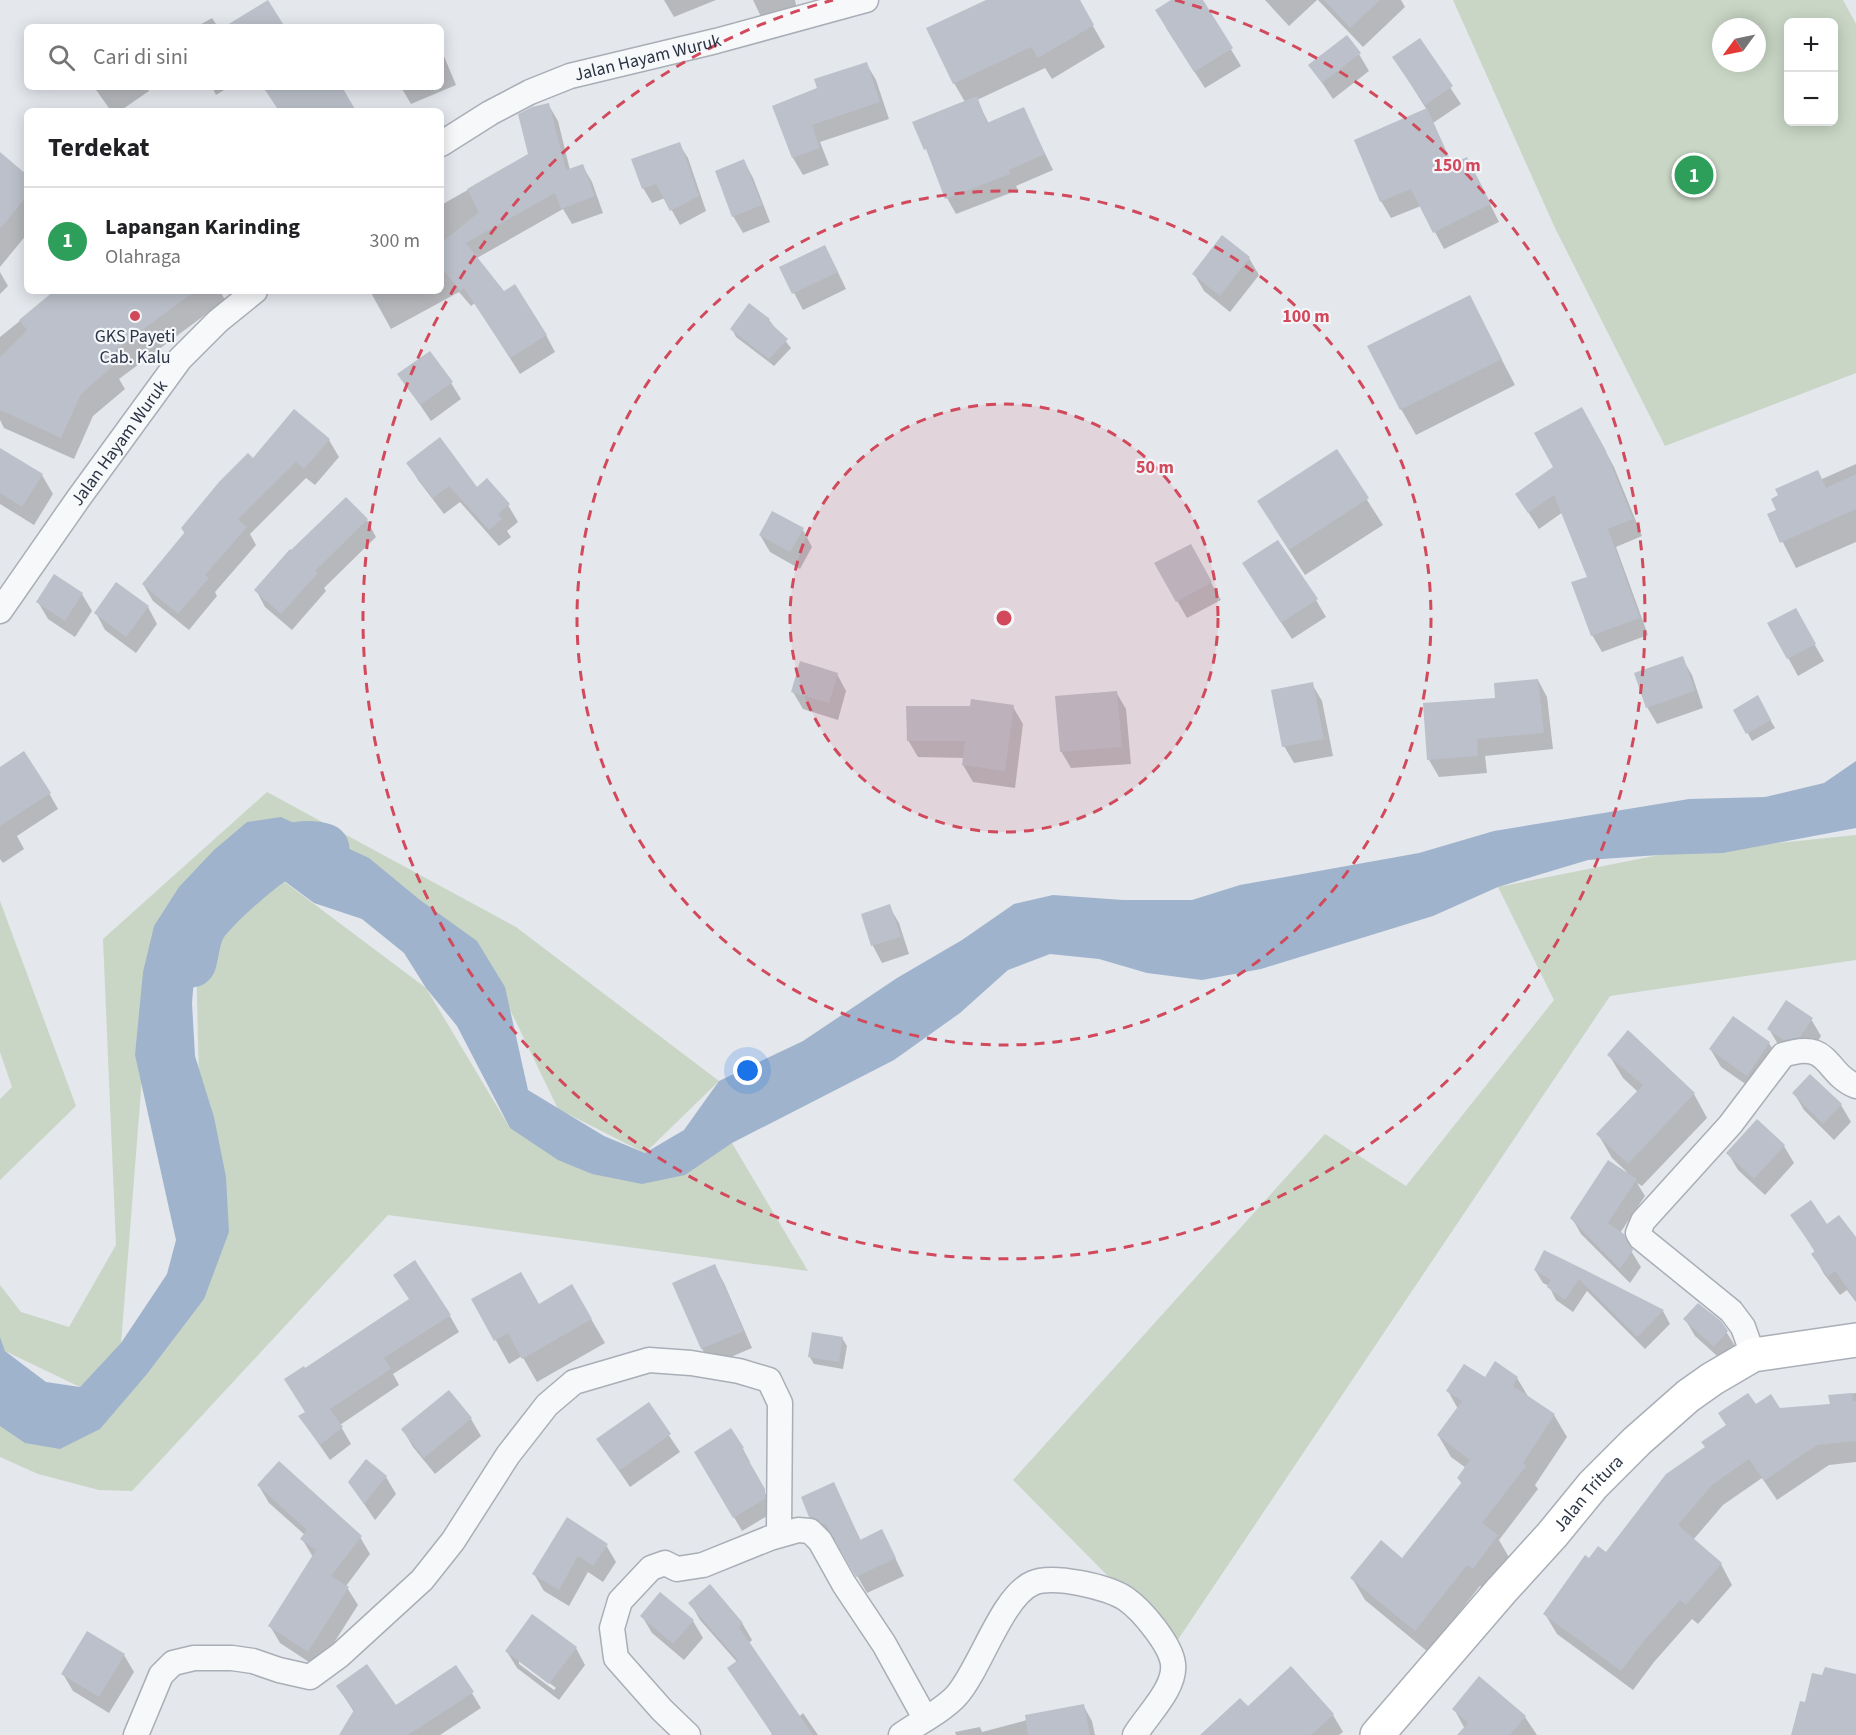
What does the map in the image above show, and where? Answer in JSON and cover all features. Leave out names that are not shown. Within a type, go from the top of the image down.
[{"type":"street","name":"Jalan Hayam Wuruk","points":[[444,142],[490,113],[530,92],[570,76],[716,41],[866,0]]},
{"type":"street","name":"Jalan Hayam Wuruk","points":[[0,611],[180,359],[218,321],[251,294]]},
{"type":"street","points":[[1753,1355],[1743,1327],[1731,1311],[1641,1238],[1638,1233],[1642,1221],[1730,1125],[1783,1055],[1794,1052],[1815,1052],[1824,1057],[1856,1086]]},
{"type":"street","name":"Jalan Tritura","points":[[1377,1735],[1593,1485],[1637,1441],[1688,1396],[1728,1368],[1753,1355],[1856,1340]]},
{"type":"street","points":[[136,1735],[161,1676],[173,1663],[194,1658],[232,1658],[253,1661],[310,1677],[340,1655],[422,1580],[453,1541],[508,1455],[547,1405],[574,1382],[595,1375],[649,1360],[691,1363],[739,1371],[769,1380],[780,1403],[779,1535]]},
{"type":"street","points":[[688,1735],[662,1710],[616,1658],[612,1628],[621,1601],[651,1568],[665,1563],[677,1569],[703,1565],[779,1535],[798,1530],[810,1531],[820,1541],[844,1584],[884,1644],[925,1718]]},
{"type":"street","points":[[901,1735],[957,1695],[1018,1594],[1033,1583],[1048,1579],[1081,1582],[1125,1598],[1161,1634],[1174,1665],[1168,1691],[1142,1722],[1135,1735]]},
{"type":"green space","points":[[1453,0],[1843,0],[1856,24],[1856,373],[1665,446],[1555,228]]},
{"type":"green space","points":[[267,792],[516,927],[719,1081],[645,1153],[558,1109],[477,941],[281,817],[154,926],[121,1344],[80,1387],[5,1351],[0,1346],[0,1285],[21,1312],[69,1327],[116,1245],[103,939]]},
{"type":"green space","points":[[1856,835],[1856,960],[1610,996],[1175,1644],[1013,1480],[1325,1134],[1406,1186],[1554,1000],[1498,887],[1659,855]]},
{"type":"green space","points":[[282,880],[426,988],[510,1128],[592,1174],[732,1143],[808,1271],[388,1215],[132,1491],[99,1490],[38,1474],[0,1457],[0,1408],[100,1428],[204,1299],[196,953]]},
{"type":"green space","points":[[0,901],[76,1106],[0,1180],[0,1099],[12,1087],[0,1052]]},
{"type":"water","points":[[1856,761],[1856,828],[1723,853],[1588,860],[1498,887],[1433,916],[1261,969],[1202,980],[1147,973],[1099,959],[1050,954],[1008,970],[960,1013],[894,1060],[732,1143],[685,1175],[642,1184],[592,1174],[558,1160],[510,1128],[457,1026],[426,988],[404,953],[362,919],[314,903],[256,864],[240,873],[196,953],[192,1003],[195,1056],[214,1117],[226,1177],[229,1232],[204,1299],[147,1374],[100,1429],[60,1449],[25,1443],[0,1426],[0,1337],[5,1351],[46,1382],[80,1387],[121,1343],[167,1274],[176,1240],[135,1055],[143,972],[154,926],[179,887],[214,850],[247,822],[281,817],[369,858],[420,900],[477,941],[505,987],[528,1090],[604,1136],[645,1153],[684,1130],[719,1081],[803,1041],[897,978],[962,940],[1014,904],[1053,895],[1123,900],[1192,900],[1240,885],[1419,853],[1494,831],[1689,799],[1765,797],[1824,783]]},
{"type":"building","points":[[268,0],[283,24],[229,24]]},
{"type":"building","points":[[986,0],[1080,0],[1094,25],[1038,58],[1031,47],[953,84],[926,28]]},
{"type":"building","points":[[1171,0],[1203,0],[1233,48],[1194,72],[1155,10]]},
{"type":"building","points":[[1324,0],[1380,0],[1350,28]]},
{"type":"building","points":[[1347,35],[1361,53],[1322,83],[1308,65]]},
{"type":"building","points":[[1420,38],[1453,86],[1425,105],[1392,57]]},
{"type":"building","points":[[867,62],[880,102],[812,125],[820,148],[792,158],[772,106],[817,88],[814,79]]},
{"type":"building","points":[[265,90],[344,90],[354,108],[277,108]]},
{"type":"building","points":[[977,96],[987,123],[1024,107],[1045,154],[1009,170],[1010,174],[945,199],[926,149],[924,150],[912,122]]},
{"type":"building","points":[[549,103],[566,170],[583,164],[595,196],[561,209],[555,193],[466,243],[504,291],[515,284],[547,335],[510,358],[464,288],[460,291],[444,271],[444,241],[479,212],[467,189],[528,154],[518,114],[532,107]]},
{"type":"building","points":[[1427,108],[1452,164],[1467,157],[1491,204],[1433,233],[1411,189],[1380,202],[1354,140]]},
{"type":"building","points":[[680,142],[699,196],[670,211],[656,184],[642,189],[631,159]]},
{"type":"building","points":[[0,152],[24,172],[24,200],[0,229]]},
{"type":"building","points":[[744,159],[762,205],[732,217],[715,171]]},
{"type":"building","points":[[1222,235],[1250,257],[1220,296],[1192,274]]},
{"type":"building","points":[[825,245],[838,272],[792,294],[779,267]]},
{"type":"building","points":[[50,294],[191,294],[106,357],[113,366],[81,394],[61,438],[0,410],[0,357],[27,330],[19,320]]},
{"type":"building","points":[[1470,295],[1502,359],[1400,410],[1367,346]]},
{"type":"building","points":[[749,303],[770,319],[768,321],[788,339],[769,359],[730,329]]},
{"type":"building","points":[[430,351],[453,382],[420,405],[397,374]]},
{"type":"building","points":[[1582,407],[1605,449],[1633,519],[1608,529],[1640,618],[1591,636],[1571,582],[1587,577],[1554,495],[1528,513],[1515,494],[1553,467],[1534,433]]},
{"type":"building","points":[[294,409],[330,439],[304,469],[296,462],[238,519],[247,527],[205,575],[209,578],[178,614],[142,584],[185,532],[181,528],[219,482],[248,453],[253,458]]},
{"type":"building","points":[[440,437],[477,487],[487,478],[510,504],[498,514],[502,519],[489,530],[449,486],[433,498],[406,463]]},
{"type":"building","points":[[0,448],[43,474],[22,507],[0,493]]},
{"type":"building","points":[[1337,449],[1369,498],[1289,550],[1257,501]]},
{"type":"building","points":[[1818,470],[1826,488],[1856,474],[1856,509],[1780,543],[1767,514],[1776,510],[1771,499],[1778,495],[1775,489]]},
{"type":"building","points":[[346,497],[368,519],[315,571],[318,573],[281,614],[254,590],[290,549]]},
{"type":"building","points":[[772,511],[804,528],[790,552],[759,535]]},
{"type":"building","points":[[1278,540],[1318,599],[1281,623],[1242,563]]},
{"type":"building","points":[[1191,544],[1212,582],[1176,602],[1154,563]]},
{"type":"building","points":[[54,574],[83,593],[65,621],[36,602]]},
{"type":"building","points":[[116,582],[149,606],[126,637],[94,613]]},
{"type":"building","points":[[1796,608],[1816,644],[1787,659],[1767,623]]},
{"type":"building","points":[[1683,656],[1695,691],[1646,708],[1634,673]]},
{"type":"building","points":[[800,661],[838,673],[829,703],[791,692]]},
{"type":"building","points":[[1538,679],[1544,733],[1477,739],[1478,756],[1427,760],[1423,703],[1495,698],[1494,683]]},
{"type":"building","points":[[1313,682],[1324,739],[1282,747],[1271,690]]},
{"type":"building","points":[[1117,691],[1122,747],[1060,752],[1055,696]]},
{"type":"building","points":[[1758,695],[1771,720],[1746,734],[1733,710]]},
{"type":"building","points":[[971,699],[1014,705],[1005,771],[962,765],[965,741],[907,741],[906,706],[970,706]]},
{"type":"building","points":[[24,751],[51,793],[0,826],[0,767]]},
{"type":"building","points":[[890,904],[901,937],[871,946],[861,914]]},
{"type":"building","points":[[1786,1000],[1813,1018],[1800,1037],[1784,1040],[1767,1029]]},
{"type":"building","points":[[1733,1016],[1770,1042],[1747,1076],[1709,1049]]},
{"type":"building","points":[[1628,1030],[1695,1093],[1628,1164],[1596,1134],[1643,1085],[1607,1055]]},
{"type":"building","points":[[1810,1074],[1842,1104],[1823,1124],[1792,1093]]},
{"type":"building","points":[[1757,1119],[1785,1145],[1754,1179],[1726,1153]]},
{"type":"building","points":[[1608,1160],[1637,1179],[1608,1223],[1624,1234],[1633,1250],[1620,1269],[1570,1218]]},
{"type":"building","points":[[1811,1200],[1827,1224],[1839,1215],[1856,1237],[1856,1300],[1835,1271],[1828,1277],[1811,1254],[1815,1251],[1790,1215]]},
{"type":"building","points":[[1544,1250],[1664,1310],[1637,1337],[1579,1279],[1565,1300],[1547,1287],[1551,1280],[1534,1270]]},
{"type":"building","points":[[415,1260],[451,1315],[384,1358],[391,1369],[330,1409],[343,1427],[320,1445],[298,1416],[305,1412],[284,1379],[304,1366],[305,1368],[409,1299],[393,1275]]},
{"type":"building","points":[[715,1264],[744,1331],[701,1349],[672,1283]]},
{"type":"building","points":[[521,1272],[539,1304],[572,1284],[592,1319],[522,1359],[508,1333],[494,1341],[471,1299]]},
{"type":"building","points":[[1698,1303],[1721,1321],[1728,1331],[1714,1347],[1683,1319]]},
{"type":"building","points":[[812,1332],[843,1337],[839,1362],[808,1357]]},
{"type":"building","points":[[1495,1361],[1518,1377],[1513,1386],[1555,1414],[1523,1463],[1526,1466],[1482,1523],[1498,1535],[1473,1569],[1467,1565],[1415,1631],[1350,1578],[1381,1540],[1402,1558],[1462,1482],[1457,1478],[1470,1460],[1437,1435],[1462,1401],[1446,1391],[1464,1364],[1485,1377]]},
{"type":"building","points":[[449,1390],[472,1418],[424,1458],[401,1429]]},
{"type":"building","points":[[1748,1393],[1756,1404],[1771,1394],[1780,1408],[1830,1404],[1828,1395],[1852,1393],[1853,1401],[1856,1401],[1856,1441],[1817,1445],[1764,1481],[1749,1459],[1712,1485],[1678,1525],[1722,1563],[1686,1605],[1680,1600],[1621,1671],[1543,1614],[1585,1555],[1589,1558],[1598,1546],[1606,1552],[1666,1474],[1705,1447],[1701,1442],[1726,1425],[1718,1413]]},
{"type":"building","points":[[649,1402],[671,1434],[619,1471],[596,1439]]},
{"type":"building","points":[[731,1428],[765,1489],[765,1499],[733,1518],[694,1452]]},
{"type":"building","points":[[366,1459],[387,1476],[364,1504],[348,1482]]},
{"type":"building","points":[[279,1461],[362,1536],[331,1576],[349,1587],[308,1652],[268,1626],[316,1550],[300,1539],[307,1530],[257,1485]]},
{"type":"building","points":[[834,1482],[860,1540],[882,1529],[896,1558],[856,1577],[825,1523],[809,1517],[801,1497]]},
{"type":"building","points":[[567,1517],[608,1544],[593,1566],[578,1556],[559,1590],[532,1574]]},
{"type":"building","points":[[710,1584],[743,1623],[739,1627],[813,1735],[773,1735],[727,1668],[738,1660],[688,1603]]},
{"type":"building","points":[[660,1592],[694,1620],[673,1644],[640,1616]]},
{"type":"building","points":[[532,1614],[577,1647],[549,1684],[505,1651]]},
{"type":"building","points":[[87,1631],[125,1654],[99,1697],[61,1674]]},
{"type":"building","points":[[367,1664],[396,1705],[456,1665],[474,1692],[408,1735],[339,1735],[354,1710],[336,1686]]},
{"type":"building","points":[[1291,1666],[1334,1714],[1311,1735],[1200,1735],[1240,1698],[1248,1706]]},
{"type":"building","points":[[1825,1667],[1856,1674],[1856,1735],[1791,1735],[1800,1701],[1805,1702],[1812,1673],[1822,1675]]},
{"type":"building","points":[[1479,1676],[1526,1716],[1510,1735],[1457,1735],[1468,1723],[1452,1709]]},
{"type":"building","points":[[1084,1704],[1090,1735],[1028,1735],[1025,1715]]},
{"type":"waterway","points":[[191,962],[199,930],[206,918],[241,884],[279,854],[288,850],[306,846],[324,849]]},
{"type":"place","name":"Lapangan Karinding","points":[[1694,175]]},
{"type":"place","name":"GKS Payeti Cab. Kalu","points":[[135,316]]}]
